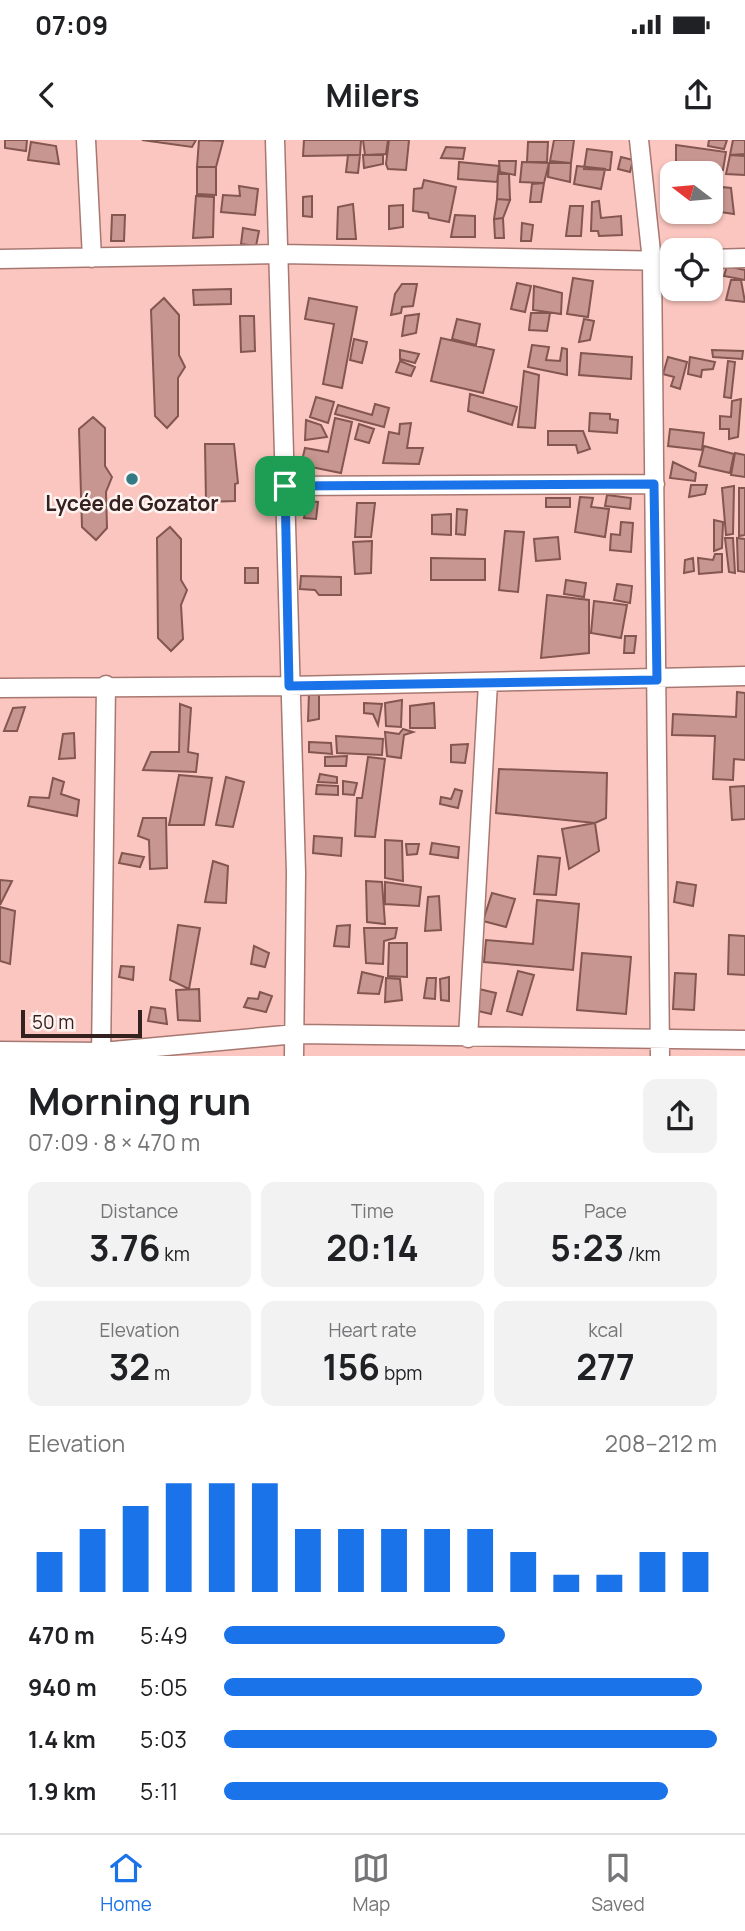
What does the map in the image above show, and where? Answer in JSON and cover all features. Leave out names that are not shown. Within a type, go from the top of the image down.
[{"type":"street","points":[[86,140],[92,258]]},
{"type":"street","points":[[275,140],[296,873],[295,1056]]},
{"type":"street","points":[[639,140],[652,261],[660,1049]]},
{"type":"street","points":[[0,259],[279,254],[660,261]]},
{"type":"street","points":[[723,259],[745,258]]},
{"type":"street","points":[[285,486],[654,484]]},
{"type":"street","points":[[0,688],[488,683],[745,676]]},
{"type":"street","points":[[468,1038],[488,683]]},
{"type":"street","points":[[102,1054],[106,685]]},
{"type":"street","points":[[0,1051],[102,1054],[296,1034],[468,1038],[660,1049],[745,1040]]},
{"type":"building","points":[[5,140],[27,140],[26,151],[5,148]]},
{"type":"building","points":[[142,140],[196,140],[192,147]]},
{"type":"building","points":[[199,140],[223,141],[216,167],[197,167]]},
{"type":"building","points":[[304,140],[361,140],[360,155],[303,156]]},
{"type":"building","points":[[363,140],[388,140],[386,154],[365,155]]},
{"type":"building","points":[[389,140],[409,140],[406,170],[388,169],[386,164]]},
{"type":"building","points":[[554,140],[574,140],[571,163],[550,161]]},
{"type":"building","points":[[709,140],[727,140],[724,149],[708,146]]},
{"type":"building","points":[[733,140],[745,140],[745,154],[730,155]]},
{"type":"building","points":[[31,142],[56,146],[59,164],[28,160]]},
{"type":"building","points":[[528,142],[548,142],[547,162],[527,162]]},
{"type":"building","points":[[676,145],[726,152],[723,170],[723,161],[676,161]]},
{"type":"building","points":[[446,147],[465,148],[463,159],[441,158]]},
{"type":"building","points":[[587,149],[612,152],[610,170],[584,169]]},
{"type":"building","points":[[348,155],[360,155],[358,173],[346,172]]},
{"type":"building","points":[[363,155],[383,155],[383,164],[364,168]]},
{"type":"building","points":[[730,155],[745,156],[745,175],[726,174]]},
{"type":"building","points":[[621,157],[633,160],[630,172],[618,169]]},
{"type":"building","points":[[499,161],[516,161],[515,175],[500,172]]},
{"type":"building","points":[[459,162],[499,166],[497,182],[458,179]]},
{"type":"building","points":[[522,162],[549,163],[544,183],[520,182]]},
{"type":"building","points":[[549,163],[571,163],[570,182],[548,177]]},
{"type":"building","points":[[577,166],[605,169],[601,189],[574,184]]},
{"type":"building","points":[[197,167],[216,167],[216,195],[197,194]]},
{"type":"building","points":[[498,174],[509,174],[510,200],[497,199]]},
{"type":"building","points":[[424,180],[456,187],[449,222],[429,218],[428,213],[413,211],[414,189],[422,188]]},
{"type":"building","points":[[544,183],[541,202],[530,202],[532,184]]},
{"type":"building","points":[[239,186],[258,189],[255,215],[221,212],[223,195],[240,196]]},
{"type":"building","points":[[723,187],[731,188],[734,214],[723,212]]},
{"type":"building","points":[[196,196],[214,197],[213,237],[193,238]]},
{"type":"building","points":[[312,196],[312,217],[303,216],[303,197]]},
{"type":"building","points":[[497,199],[510,200],[503,218],[494,219]]},
{"type":"building","points":[[599,201],[601,218],[621,216],[622,235],[599,236],[598,231],[591,231],[592,202]]},
{"type":"building","points":[[353,204],[356,239],[337,239],[338,207]]},
{"type":"building","points":[[403,205],[403,227],[389,229],[389,206]]},
{"type":"building","points":[[570,206],[583,206],[581,236],[566,236]]},
{"type":"building","points":[[112,215],[125,215],[124,241],[111,241]]},
{"type":"building","points":[[455,215],[475,216],[475,237],[451,237]]},
{"type":"building","points":[[503,218],[504,238],[495,238],[494,219]]},
{"type":"building","points":[[522,223],[533,225],[531,241],[521,241]]},
{"type":"building","points":[[243,228],[259,231],[256,246],[241,244]]},
{"type":"building","points":[[727,266],[745,270],[745,280],[724,276]]},
{"type":"building","points":[[573,278],[593,281],[588,317],[567,314]]},
{"type":"building","points":[[731,280],[741,280],[745,302],[726,300]]},
{"type":"building","points":[[517,283],[531,286],[525,312],[511,309]]},
{"type":"building","points":[[402,284],[417,284],[413,306],[402,307],[401,313],[391,315],[395,294]]},
{"type":"building","points":[[534,286],[562,293],[561,314],[533,310]]},
{"type":"building","points":[[231,289],[231,304],[194,305],[193,290]]},
{"type":"building","points":[[164,298],[179,315],[179,355],[185,367],[178,378],[178,416],[167,428],[155,416],[151,310]]},
{"type":"building","points":[[309,298],[357,307],[342,388],[323,384],[334,324],[305,319]]},
{"type":"building","points":[[531,313],[550,313],[547,331],[529,330]]},
{"type":"building","points":[[419,314],[416,333],[402,336],[405,316]]},
{"type":"building","points":[[240,316],[254,316],[255,351],[241,352]]},
{"type":"building","points":[[457,319],[480,324],[476,345],[452,339]]},
{"type":"building","points":[[584,319],[594,321],[590,340],[579,342]]},
{"type":"building","points":[[441,338],[494,350],[483,393],[431,381]]},
{"type":"building","points":[[354,339],[367,342],[362,363],[350,360]]},
{"type":"building","points":[[532,345],[549,347],[546,360],[560,361],[562,348],[567,349],[567,375],[528,367]]},
{"type":"building","points":[[400,350],[419,354],[415,363],[400,359]]},
{"type":"building","points":[[712,350],[743,351],[742,359],[713,357]]},
{"type":"building","points":[[581,353],[632,357],[631,379],[579,375]]},
{"type":"building","points":[[668,357],[687,362],[680,389],[671,386],[674,377],[663,374]]},
{"type":"building","points":[[690,357],[715,362],[713,369],[702,370],[701,377],[688,374]]},
{"type":"building","points":[[400,361],[415,367],[411,376],[396,372]]},
{"type":"building","points":[[728,361],[735,362],[731,398],[724,397]]},
{"type":"building","points":[[524,371],[539,375],[535,428],[518,427]]},
{"type":"building","points":[[470,394],[517,407],[512,425],[468,411]]},
{"type":"building","points":[[316,397],[334,402],[328,423],[310,417]]},
{"type":"building","points":[[741,399],[738,437],[729,439],[729,429],[720,429],[720,416],[731,417],[732,401]]},
{"type":"building","points":[[375,404],[389,408],[384,427],[335,414],[338,405],[372,415]]},
{"type":"building","points":[[590,413],[610,414],[610,419],[618,420],[617,433],[589,431]]},
{"type":"building","points":[[93,417],[105,428],[105,466],[112,477],[106,492],[107,528],[96,540],[82,527],[79,429]]},
{"type":"building","points":[[335,418],[352,422],[341,473],[301,465],[305,448],[328,452]]},
{"type":"building","points":[[306,420],[321,425],[327,437],[305,440]]},
{"type":"building","points":[[411,423],[407,448],[423,448],[419,464],[383,463],[389,432],[399,434],[400,424]]},
{"type":"building","points":[[359,424],[374,429],[369,443],[355,439]]},
{"type":"building","points":[[670,429],[704,433],[702,450],[668,446]]},
{"type":"building","points":[[548,431],[583,431],[590,449],[578,453],[576,445],[548,445]]},
{"type":"building","points":[[205,444],[234,444],[238,483],[235,484],[235,501],[206,502]]},
{"type":"building","points":[[704,446],[734,454],[730,473],[699,466]]},
{"type":"building","points":[[735,453],[745,455],[745,477],[731,475]]},
{"type":"building","points":[[673,462],[696,473],[695,481],[670,478]]},
{"type":"building","points":[[691,485],[707,485],[705,494],[689,497]]},
{"type":"building","points":[[734,486],[733,534],[726,535],[722,488]]},
{"type":"building","points":[[739,488],[745,488],[745,535],[739,536]]},
{"type":"building","points":[[607,495],[631,498],[630,509],[605,506]]},
{"type":"building","points":[[580,497],[593,498],[591,507],[609,509],[605,537],[575,532]]},
{"type":"building","points":[[546,498],[570,498],[570,507],[546,507]]},
{"type":"building","points":[[307,501],[318,502],[316,519],[304,518]]},
{"type":"building","points":[[357,503],[375,503],[371,537],[355,537]]},
{"type":"building","points":[[457,509],[467,510],[465,535],[456,534]]},
{"type":"building","points":[[451,514],[451,535],[432,534],[432,515]]},
{"type":"building","points":[[714,520],[723,522],[722,548],[714,551]]},
{"type":"building","points":[[621,522],[633,523],[631,552],[610,550],[611,534],[620,535]]},
{"type":"building","points":[[170,527],[181,539],[181,580],[187,590],[181,605],[183,639],[171,651],[158,638],[157,538]]},
{"type":"building","points":[[505,531],[524,532],[518,592],[499,590]]},
{"type":"building","points":[[558,537],[560,559],[536,561],[534,539]]},
{"type":"building","points":[[725,538],[733,538],[735,573],[729,572]]},
{"type":"building","points":[[737,538],[745,539],[745,572],[738,571]]},
{"type":"building","points":[[372,541],[371,573],[355,574],[353,542]]},
{"type":"building","points":[[715,554],[722,554],[722,572],[699,574],[698,558],[713,560]]},
{"type":"building","points":[[431,558],[485,559],[485,580],[431,580]]},
{"type":"building","points":[[693,558],[694,571],[684,573],[685,560]]},
{"type":"building","points":[[245,568],[258,568],[258,583],[245,583]]},
{"type":"building","points":[[301,576],[341,577],[341,595],[319,595],[315,590],[300,589]]},
{"type":"building","points":[[566,580],[586,583],[584,597],[564,594]]},
{"type":"building","points":[[617,584],[632,586],[630,603],[614,600]]},
{"type":"building","points":[[547,595],[589,600],[589,653],[541,658]]},
{"type":"building","points":[[594,601],[627,605],[621,638],[591,633]]},
{"type":"building","points":[[625,636],[636,636],[634,653],[624,653]]},
{"type":"building","points":[[319,692],[319,719],[308,721],[309,693]]},
{"type":"building","points":[[737,692],[745,693],[745,760],[734,759],[733,780],[713,779],[715,736],[672,735],[673,714],[736,717]]},
{"type":"building","points":[[402,700],[401,727],[386,726],[385,703]]},
{"type":"building","points":[[364,703],[382,704],[378,725],[373,714],[364,713]]},
{"type":"building","points":[[434,703],[435,728],[410,728],[410,706]]},
{"type":"building","points":[[180,704],[191,708],[188,752],[198,754],[196,772],[143,770],[151,752],[179,752]]},
{"type":"building","points":[[25,707],[17,731],[4,731],[13,708]]},
{"type":"building","points":[[403,729],[413,732],[404,735],[401,758],[387,756],[385,732],[399,734]]},
{"type":"building","points":[[74,733],[75,758],[59,759],[63,734]]},
{"type":"building","points":[[336,736],[383,739],[382,755],[337,753]]},
{"type":"building","points":[[309,742],[331,743],[332,754],[309,752]]},
{"type":"building","points":[[468,744],[465,763],[451,762],[451,745]]},
{"type":"building","points":[[347,756],[346,766],[325,766],[325,757]]},
{"type":"building","points":[[368,757],[385,759],[375,837],[355,836],[357,798],[362,798]]},
{"type":"building","points":[[499,769],[607,773],[606,818],[595,823],[496,813]]},
{"type":"building","points":[[320,774],[337,777],[337,783],[318,782]]},
{"type":"building","points":[[179,775],[212,778],[204,825],[169,825]]},
{"type":"building","points":[[226,777],[244,782],[233,827],[216,825]]},
{"type":"building","points":[[53,778],[64,782],[61,794],[79,800],[77,816],[28,806],[30,797],[49,798]]},
{"type":"building","points":[[343,781],[357,783],[354,795],[343,794]]},
{"type":"building","points":[[317,785],[338,786],[338,795],[316,794]]},
{"type":"building","points":[[745,786],[745,819],[732,820],[730,787]]},
{"type":"building","points":[[455,789],[462,791],[458,808],[440,804],[441,797],[451,799]]},
{"type":"building","points":[[143,818],[166,818],[167,868],[150,869],[149,840],[138,836]]},
{"type":"building","points":[[595,823],[599,851],[569,869],[562,829]]},
{"type":"building","points":[[314,836],[342,838],[341,856],[313,853]]},
{"type":"building","points":[[385,840],[402,841],[403,881],[385,878]]},
{"type":"building","points":[[432,843],[459,847],[458,858],[430,854]]},
{"type":"building","points":[[406,844],[419,844],[417,854],[407,855]]},
{"type":"building","points":[[122,853],[144,857],[140,867],[119,863]]},
{"type":"building","points":[[538,856],[560,858],[556,895],[534,894]]},
{"type":"building","points":[[213,861],[228,866],[226,903],[205,902]]},
{"type":"building","points":[[0,880],[12,881],[0,905]]},
{"type":"building","points":[[366,881],[382,882],[385,924],[367,922]]},
{"type":"building","points":[[385,882],[421,887],[419,906],[385,904]]},
{"type":"building","points":[[677,882],[696,885],[693,906],[674,902]]},
{"type":"building","points":[[492,893],[515,899],[506,927],[483,921]]},
{"type":"building","points":[[439,896],[441,930],[425,931],[428,897]]},
{"type":"building","points":[[537,900],[579,904],[573,970],[484,962],[486,940],[533,944]]},
{"type":"building","points":[[0,907],[15,911],[10,964],[0,961]]},
{"type":"building","points":[[178,925],[200,928],[189,989],[170,980]]},
{"type":"building","points":[[350,925],[349,947],[334,946],[337,926]]},
{"type":"building","points":[[364,928],[397,928],[395,938],[384,941],[383,964],[366,963]]},
{"type":"building","points":[[729,935],[745,936],[745,975],[728,974]]},
{"type":"building","points":[[389,943],[407,943],[407,977],[388,976]]},
{"type":"building","points":[[254,946],[269,953],[265,967],[251,964]]},
{"type":"building","points":[[582,953],[631,957],[626,1014],[577,1010]]},
{"type":"building","points":[[121,966],[134,967],[133,980],[119,977]]},
{"type":"building","points":[[518,971],[534,975],[522,1015],[507,1011]]},
{"type":"building","points":[[362,972],[383,977],[379,994],[358,993]]},
{"type":"building","points":[[675,973],[696,974],[694,1010],[673,1009]]},
{"type":"building","points":[[449,977],[449,1001],[441,1000],[440,979]]},
{"type":"building","points":[[386,978],[400,979],[402,1000],[385,1002]]},
{"type":"building","points":[[427,978],[436,978],[435,999],[424,998]]},
{"type":"building","points":[[199,989],[200,1021],[178,1020],[176,990]]},
{"type":"building","points":[[479,989],[496,993],[491,1014],[474,1010]]},
{"type":"building","points":[[260,992],[272,996],[266,1012],[244,1007],[248,998],[258,999]]},
{"type":"building","points":[[151,1007],[165,1009],[167,1024],[148,1021]]},
{"type":"place","name":"Lycée de Gozator","points":[[132,479]]},
{"type":"route","points":[[654,484],[657,680],[289,686],[285,486],[654,484]]}]
